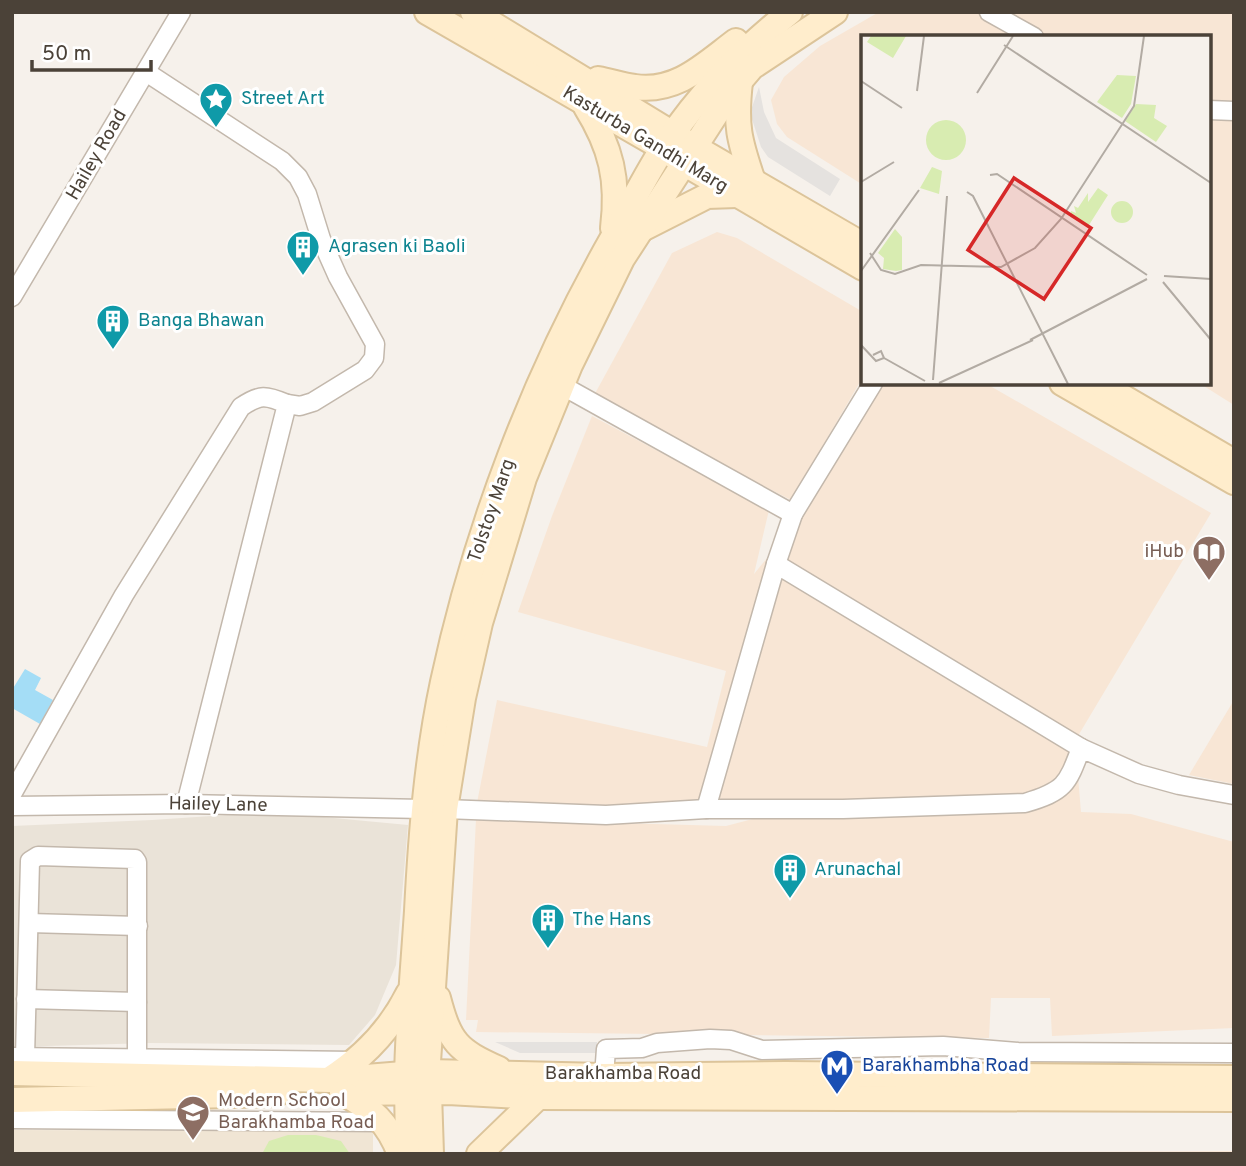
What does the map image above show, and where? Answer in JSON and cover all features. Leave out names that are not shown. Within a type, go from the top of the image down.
[{"type":"main road","name":"Kasturba Gandhi Marg","points":[[427,12],[583,102],[669,141]]},
{"type":"main road","name":"Kasturba Gandhi Marg","points":[[473,12],[577,74],[690,156],[745,188],[861,267]]},
{"type":"main road","points":[[577,74],[635,88],[661,88],[685,79],[775,12]]},
{"type":"main road","name":"Tolstoy Marg","points":[[419,1082],[443,680],[468,579],[505,469],[551,358],[592,275],[669,141],[690,111],[740,53],[790,12]]},
{"type":"main road","name":"Tolstoy Marg","points":[[434,809],[488,591],[524,478],[561,385],[622,259],[729,94],[752,67],[835,12]]},
{"type":"main road","points":[[642,229],[707,196],[745,188],[738,134],[740,81]]},
{"type":"main road","points":[[583,102],[601,131],[612,167],[616,202],[612,239]]},
{"type":"main road","name":"Kasturba Gandhi Marg","points":[[745,188],[861,244]]},
{"type":"main road","points":[[1065,385],[1234,482]]},
{"type":"main road","points":[[1102,385],[1234,462]]},
{"type":"main road","points":[[400,1154],[383,1122],[369,1108],[336,1086],[355,1062],[379,1039],[423,984],[457,1044],[471,1056],[508,1074]]},
{"type":"main road","name":"Barakhamba Road","points":[[16,1062],[336,1086]]},
{"type":"main road","name":"Barakhamba Road","points":[[12,1100],[419,1082],[508,1074],[1234,1077]]},
{"type":"main road","points":[[408,1154],[419,1082]]},
{"type":"main road","points":[[419,1082],[431,1154]]},
{"type":"main road","name":"Barakhamba Road","points":[[419,1082],[538,1097],[1234,1099]]},
{"type":"main road","points":[[480,1154],[538,1097]]},
{"type":"street","name":"Hailey Road","points":[[12,297],[181,12]]},
{"type":"street","points":[[989,12],[1030,35]]},
{"type":"street","points":[[12,794],[124,595],[242,407],[256,397],[272,398],[300,406],[313,402],[365,370],[374,358],[374,344],[338,277],[298,177],[282,161],[146,72]]},
{"type":"street","points":[[1211,110],[1234,111]]},
{"type":"street","points":[[561,385],[793,514]]},
{"type":"street","points":[[706,809],[776,564],[793,514],[872,385]]},
{"type":"street","points":[[186,804],[287,404]]},
{"type":"street","points":[[776,564],[1081,748],[1139,774],[1179,785],[1234,795]]},
{"type":"street","name":"Hailey Lane","points":[[12,806],[186,804],[606,815],[706,809],[843,809],[1025,803],[1049,796],[1069,779],[1081,748]]},
{"type":"street","points":[[137,1058],[138,866],[135,859],[38,856],[30,861],[26,999],[16,1062],[137,1058],[355,1062]]},
{"type":"street","points":[[29,923],[138,926]]},
{"type":"street","points":[[26,999],[137,1002]]},
{"type":"street","points":[[604,1076],[606,1049],[642,1048],[657,1043],[710,1040],[731,1040],[762,1051],[943,1046],[1018,1052],[1234,1053]]},
{"type":"street","points":[[1088,1051],[1089,1077]]},
{"type":"street","points":[[12,1119],[383,1122]]},
{"type":"shaded area","points":[[879,12],[1234,12],[1234,405],[1202,385],[1211,385],[1211,35],[861,35],[861,184],[787,137],[777,124],[771,100],[784,77],[820,46]]},
{"type":"shaded area","points":[[759,87],[764,112],[776,138],[840,179],[830,196],[768,157],[761,147],[750,113]]},
{"type":"shaded area","points":[[717,232],[737,238],[861,311],[861,380],[791,500],[592,399],[672,253]]},
{"type":"shaded area","points":[[863,385],[988,385],[1211,513],[1075,741],[1081,812],[1131,814],[1234,842],[1234,1028],[1052,1036],[1050,998],[991,998],[989,1038],[476,1032],[478,1020],[466,1020],[476,819],[726,826],[829,799],[695,807],[476,808],[497,700],[707,747],[726,671],[518,612],[552,516],[592,416],[769,510],[754,574],[797,521]]},
{"type":"shaded area","points":[[1234,700],[1234,784],[1189,775]]},
{"type":"shaded area","points":[[270,812],[408,825],[396,965],[375,1015],[349,1045],[151,1043],[12,1047],[12,826]]},
{"type":"shaded area","points":[[495,1042],[597,1042],[597,1053],[520,1053]]},
{"type":"shaded area","name":"Modern School Barakhamba Road","points":[[12,1130],[373,1131],[373,1154],[12,1154]]},
{"type":"shaded area","points":[[1234,1151],[1234,1154],[1021,1154],[1021,1152]]},
{"type":"green space","points":[[288,1135],[316,1135],[341,1141],[350,1154],[262,1154],[269,1141]]},
{"type":"water","points":[[25,669],[41,678],[35,690],[53,700],[40,724],[12,708],[12,690]]},
{"type":"place","name":"Street Art","points":[[216,129]]},
{"type":"place","name":"Agrasen ki Baoli","points":[[303,277]]},
{"type":"place","name":"Banga Bhawan","points":[[113,351]]},
{"type":"place","name":"iHub","points":[[1209,582]]},
{"type":"place","name":"Arunachal","points":[[790,900]]},
{"type":"place","name":"The Hans","points":[[548,950]]},
{"type":"place","name":"Barakhambha Road","points":[[837,1096]]},
{"type":"place","name":"Modern School Barakhamba Road","points":[[193,1142]]}]
